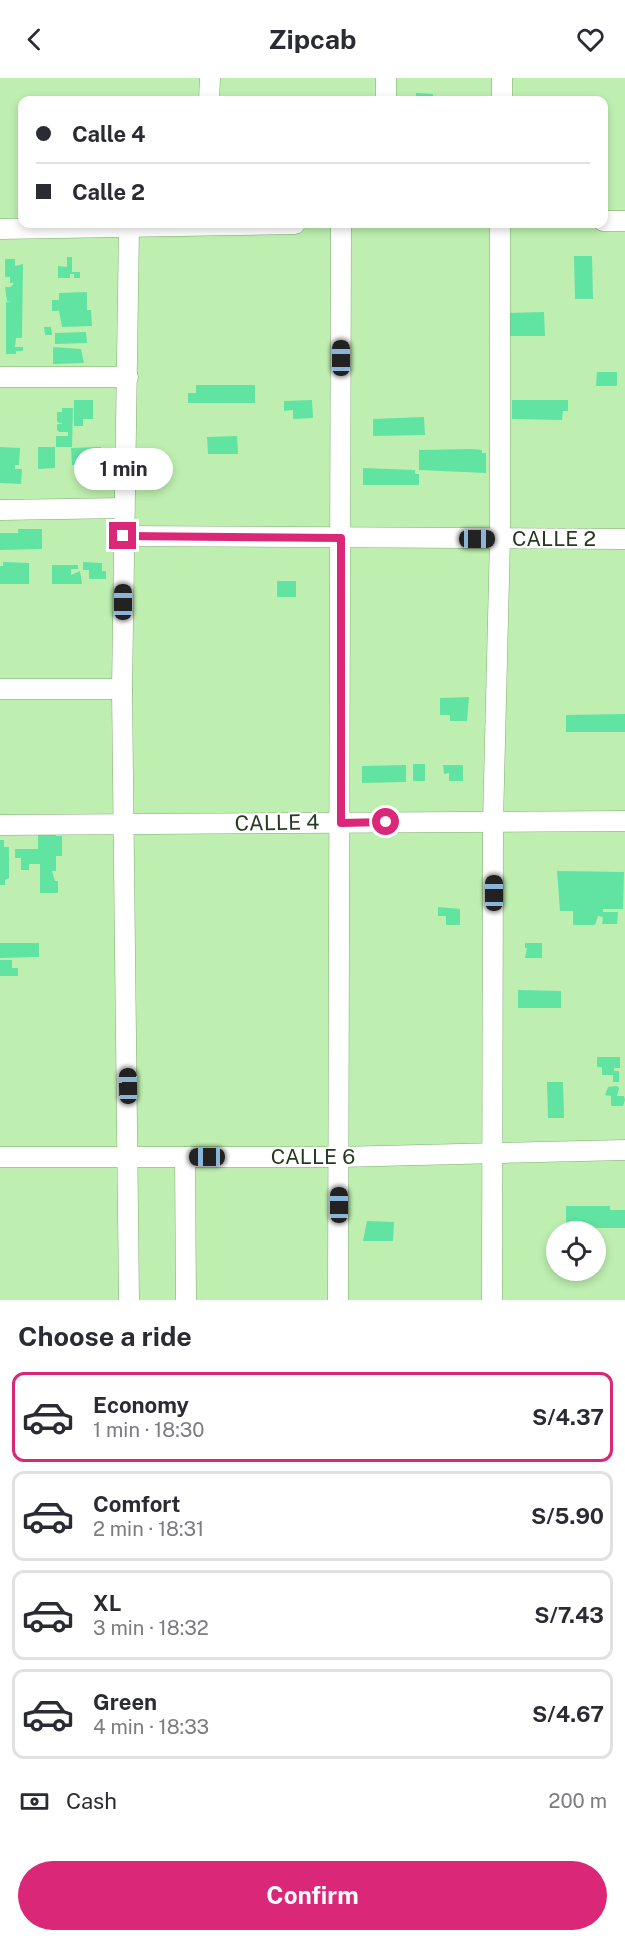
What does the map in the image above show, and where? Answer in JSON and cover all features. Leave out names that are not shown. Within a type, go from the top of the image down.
[{"type":"street","points":[[210,78],[210,96]]},
{"type":"street","points":[[386,78],[386,96]]},
{"type":"street","points":[[502,78],[502,96]]},
{"type":"street","points":[[608,221],[625,221]]},
{"type":"street","points":[[0,229],[129,228],[122,689],[129,1300]]},
{"type":"street","points":[[338,1300],[341,228]]},
{"type":"street","points":[[492,1300],[493,822],[500,539],[500,228]]},
{"type":"street","points":[[0,377],[128,377]]},
{"type":"street","points":[[0,510],[124,508]]},
{"type":"street","name":"CALLE 2","points":[[123,536],[625,539]]},
{"type":"street","points":[[0,689],[122,689]]},
{"type":"street","name":"CALLE 4","points":[[0,825],[625,821]]},
{"type":"street","name":"CALLE 6","points":[[0,1157],[339,1157],[625,1150]]},
{"type":"street","points":[[185,1157],[186,1300]]},
{"type":"building","points":[[416,93],[433,94],[433,96],[416,96]]},
{"type":"building","points":[[574,256],[592,256],[593,299],[575,299]]},
{"type":"building","points":[[67,257],[72,257],[72,272],[80,272],[80,278],[74,278],[74,274],[70,274],[70,278],[58,278],[58,266],[67,267]]},
{"type":"building","points":[[5,259],[15,259],[15,266],[23,264],[22,338],[16,338],[15,347],[23,347],[23,351],[16,351],[16,354],[6,354],[6,302],[12,301],[7,301],[5,287],[11,287],[14,283],[10,283],[10,277],[5,277]]},
{"type":"building","points":[[87,292],[87,310],[91,310],[92,326],[62,327],[59,311],[52,311],[52,300],[59,300],[59,293]]},
{"type":"building","points":[[544,312],[545,336],[508,336],[508,313]]},
{"type":"building","points":[[44,327],[51,327],[52,335],[45,335]]},
{"type":"building","points":[[86,332],[87,343],[55,344],[55,333]]},
{"type":"building","points":[[53,347],[81,349],[84,363],[53,364]]},
{"type":"building","points":[[597,372],[617,372],[617,386],[596,386]]},
{"type":"building","points":[[196,385],[255,385],[255,403],[188,403],[188,393],[196,393]]},
{"type":"building","points":[[74,400],[93,400],[93,419],[83,419],[83,426],[74,426]]},
{"type":"building","points":[[312,400],[313,418],[293,419],[293,410],[284,411],[284,401]]},
{"type":"building","points":[[512,400],[568,400],[568,411],[563,411],[562,420],[512,419]]},
{"type":"building","points":[[62,408],[73,408],[72,447],[56,447],[56,436],[68,436],[68,432],[57,430],[57,424],[63,424],[57,422],[57,412],[62,412]]},
{"type":"building","points":[[424,417],[425,435],[373,436],[373,419]]},
{"type":"building","points":[[237,436],[238,454],[208,454],[207,437]]},
{"type":"building","points":[[0,447],[20,448],[19,465],[15,465],[15,469],[22,469],[21,484],[0,483]]},
{"type":"building","points":[[38,447],[55,447],[55,468],[38,469]]},
{"type":"building","points":[[101,447],[101,465],[72,465],[71,448]]},
{"type":"building","points":[[419,450],[482,450],[482,453],[486,453],[486,473],[419,470]]},
{"type":"building","points":[[363,468],[415,470],[415,474],[419,474],[419,485],[363,485]]},
{"type":"building","points":[[18,529],[42,529],[42,549],[0,550],[0,533],[18,533]]},
{"type":"building","points":[[3,562],[29,563],[29,584],[0,584],[0,566],[3,566]]},
{"type":"building","points":[[83,562],[102,563],[102,571],[106,571],[106,579],[89,579],[89,570],[83,570]]},
{"type":"building","points":[[52,565],[78,565],[78,569],[71,569],[71,575],[80,571],[82,584],[52,584]]},
{"type":"building","points":[[277,581],[296,581],[296,597],[277,597]]},
{"type":"building","points":[[469,697],[467,721],[450,721],[450,715],[440,715],[440,698]]},
{"type":"building","points":[[625,714],[625,732],[566,732],[566,715]]},
{"type":"building","points":[[413,764],[425,764],[425,781],[413,781]]},
{"type":"building","points":[[406,765],[406,782],[362,783],[362,766]]},
{"type":"building","points":[[443,765],[463,765],[463,781],[449,781],[449,773],[444,774]]},
{"type":"building","points":[[38,828],[56,828],[56,836],[62,836],[62,856],[56,856],[56,871],[52,871],[55,881],[58,881],[58,893],[40,893],[40,864],[29,864],[29,870],[21,870],[21,858],[15,858],[15,849],[38,849]]},
{"type":"building","points":[[0,840],[4,840],[4,847],[9,847],[9,878],[5,880],[5,885],[0,885]]},
{"type":"building","points":[[557,871],[624,872],[623,909],[603,909],[603,912],[618,912],[617,924],[602,924],[603,917],[598,916],[595,925],[573,925],[573,911],[560,911]]},
{"type":"building","points":[[438,907],[460,909],[460,925],[446,925],[446,916],[438,916]]},
{"type":"building","points":[[0,943],[39,943],[39,957],[0,958]]},
{"type":"building","points":[[525,943],[542,943],[542,958],[525,958],[527,948],[525,948]]},
{"type":"building","points":[[0,960],[12,960],[12,968],[18,968],[18,976],[0,976]]},
{"type":"building","points":[[518,990],[561,991],[561,1008],[518,1008]]},
{"type":"building","points":[[597,1057],[620,1057],[620,1068],[614,1068],[614,1071],[619,1071],[619,1082],[613,1082],[613,1075],[602,1075],[602,1067],[597,1067]]},
{"type":"building","points":[[547,1082],[563,1082],[564,1118],[548,1118]]},
{"type":"building","points":[[617,1086],[619,1088],[617,1096],[624,1096],[625,1100],[623,1106],[611,1106],[611,1096],[605,1095],[608,1087]]},
{"type":"building","points":[[566,1206],[610,1206],[610,1210],[625,1210],[625,1228],[606,1228],[606,1221],[566,1221]]},
{"type":"building","points":[[367,1221],[394,1222],[393,1241],[363,1241]]},
{"type":"route","points":[[123,536],[341,538],[341,823],[386,822]]}]
